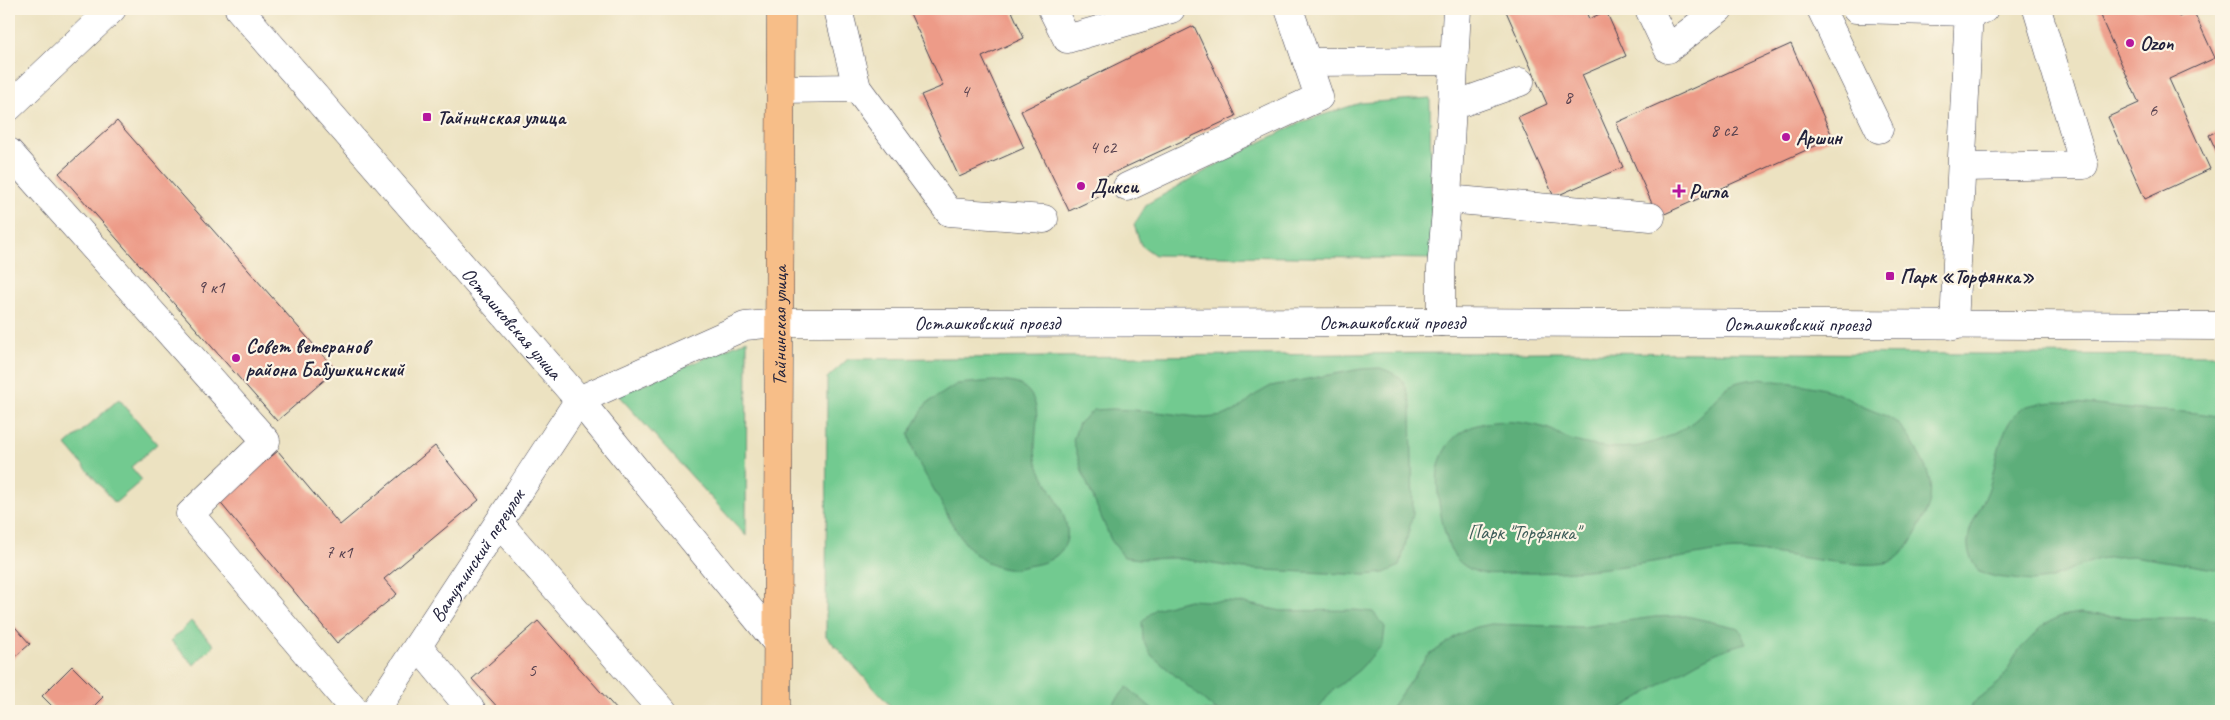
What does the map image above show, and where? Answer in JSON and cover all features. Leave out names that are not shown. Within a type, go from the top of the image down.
[{"type":"main road","name":"Тайнинская улица","points":[[777,711],[781,9]]},
{"type":"street","points":[[9,107],[112,9]]},
{"type":"street","name":"Осташковская улица","points":[[239,9],[579,400],[777,643]]},
{"type":"street","points":[[838,9],[857,88],[949,212],[1044,219]]},
{"type":"street","points":[[1052,9],[1067,39],[1172,9]]},
{"type":"street","points":[[1126,187],[1319,97],[1289,9]]},
{"type":"street","points":[[1441,322],[1441,269],[1458,9]]},
{"type":"street","points":[[1649,9],[1668,49],[1720,9]]},
{"type":"street","points":[[1821,9],[1879,129]]},
{"type":"street","points":[[1856,9],[1974,10],[1962,167],[1954,326]]},
{"type":"street","points":[[1962,167],[2084,165],[2036,9]]},
{"type":"street","points":[[1307,62],[1455,61]]},
{"type":"street","points":[[1452,106],[1520,82]]},
{"type":"street","points":[[780,89],[857,88]]},
{"type":"street","points":[[9,152],[266,441],[190,514],[355,711]]},
{"type":"street","points":[[1447,199],[1651,217]]},
{"type":"street","name":"Осташковский проезд","points":[[579,400],[745,326],[778,323],[1441,322],[2221,326]]},
{"type":"street","name":"Ватутинский переулок","points":[[375,711],[579,400]]},
{"type":"street","points":[[498,523],[663,711]]},
{"type":"street","points":[[418,646],[472,711]]},
{"type":"green space","points":[[1430,98],[1432,259],[1155,255],[1141,245],[1134,225],[1147,204],[1225,160],[1301,122],[1360,103]]},
{"type":"green space","points":[[747,340],[746,536],[618,395]]},
{"type":"green space","name":"Парк \"Торфянка\"","points":[[1544,352],[2221,355],[2221,711],[895,711],[826,636],[827,378],[848,359]]},
{"type":"green space","points":[[1380,368],[1399,377],[1405,385],[1411,405],[1413,514],[1400,566],[1384,573],[1366,575],[1244,569],[1176,558],[1140,559],[1124,557],[1111,540],[1083,474],[1073,440],[1079,423],[1094,410],[1149,411],[1205,418],[1223,416],[1240,408],[1255,395],[1271,386],[1361,369]]},
{"type":"green space","points":[[1759,379],[1804,385],[1840,394],[1897,423],[1910,439],[1924,464],[1931,490],[1927,510],[1914,538],[1894,560],[1883,563],[1848,563],[1734,550],[1583,570],[1490,574],[1469,569],[1460,563],[1453,554],[1446,537],[1437,479],[1444,453],[1453,439],[1465,430],[1480,424],[1513,422],[1546,428],[1568,439],[1586,444],[1602,447],[1634,447],[1661,440],[1686,427],[1700,416],[1724,390],[1737,382]]},
{"type":"green space","points":[[994,381],[1021,386],[1029,392],[1034,400],[1037,417],[1035,453],[1037,462],[1066,523],[1066,542],[1057,555],[1048,561],[1013,569],[994,566],[982,560],[964,541],[949,519],[920,466],[909,434],[926,404],[957,384]]},
{"type":"green space","points":[[119,399],[157,444],[131,467],[142,480],[115,503],[66,445]]},
{"type":"green space","points":[[2057,402],[2198,413],[2221,417],[2221,570],[2133,556],[2098,559],[2049,579],[2031,581],[1996,577],[1979,572],[1969,553],[1969,534],[1973,521],[1988,491],[1999,448],[2007,426],[2020,410],[2028,406]]},
{"type":"green space","points":[[1189,600],[1244,603],[1281,611],[1354,610],[1373,612],[1385,627],[1383,644],[1359,670],[1331,692],[1317,711],[1217,711],[1151,655],[1143,640],[1142,622],[1155,609]]},
{"type":"green space","points":[[2080,613],[2133,618],[2205,618],[2221,621],[2221,711],[1968,711],[1972,704],[2000,682],[2019,650],[2045,624],[2061,616]]},
{"type":"green space","points":[[1686,616],[1739,628],[1747,643],[1730,647],[1714,654],[1615,711],[1389,711],[1427,657],[1456,636],[1473,628],[1491,624],[1582,627],[1655,617]]},
{"type":"green space","points":[[191,621],[214,645],[194,665],[171,641]]},
{"type":"green space","points":[[1127,687],[1155,711],[1107,711]]},
{"type":"building","points":[[908,9],[1011,9],[1024,38],[982,57],[1024,148],[959,177],[921,95],[943,86]]},
{"type":"building","points":[[1505,9],[1585,9],[1589,19],[1606,11],[1626,56],[1582,75],[1623,167],[1554,197],[1518,117],[1547,104]]},
{"type":"building","points":[[2097,9],[2175,9],[2179,17],[2193,10],[2215,58],[2169,79],[2210,169],[2145,199],[2108,117],[2139,103]]},
{"type":"building","points":[[1194,26],[1236,116],[1100,179],[1107,193],[1069,211],[1021,111]]},
{"type":"building","points":[[1791,44],[1833,138],[1658,217],[1616,123]]},
{"type":"building","points":[[117,121],[336,370],[277,421],[59,173]]},
{"type":"building","points":[[2221,129],[2221,161],[2209,135]]},
{"type":"building","points":[[435,446],[479,500],[384,579],[397,594],[337,643],[218,500],[278,451],[340,525]]},
{"type":"building","points":[[9,620],[30,644],[9,662]]},
{"type":"building","points":[[538,621],[618,711],[501,711],[472,679]]},
{"type":"building","points":[[72,666],[103,697],[89,711],[57,711],[42,696]]},
{"type":"place","name":"Ozon","points":[[2130,43]]},
{"type":"place","name":"Тайнинская улица","points":[[427,117]]},
{"type":"place","name":"Аршин","points":[[1786,137]]},
{"type":"place","name":"Дикси","points":[[1081,186]]},
{"type":"place","name":"Ригла","points":[[1679,191]]},
{"type":"place","name":"Парк «Торфянка»","points":[[1890,276]]},
{"type":"place","name":"Совет ветеранов района Бабушкинский","points":[[236,358]]}]
